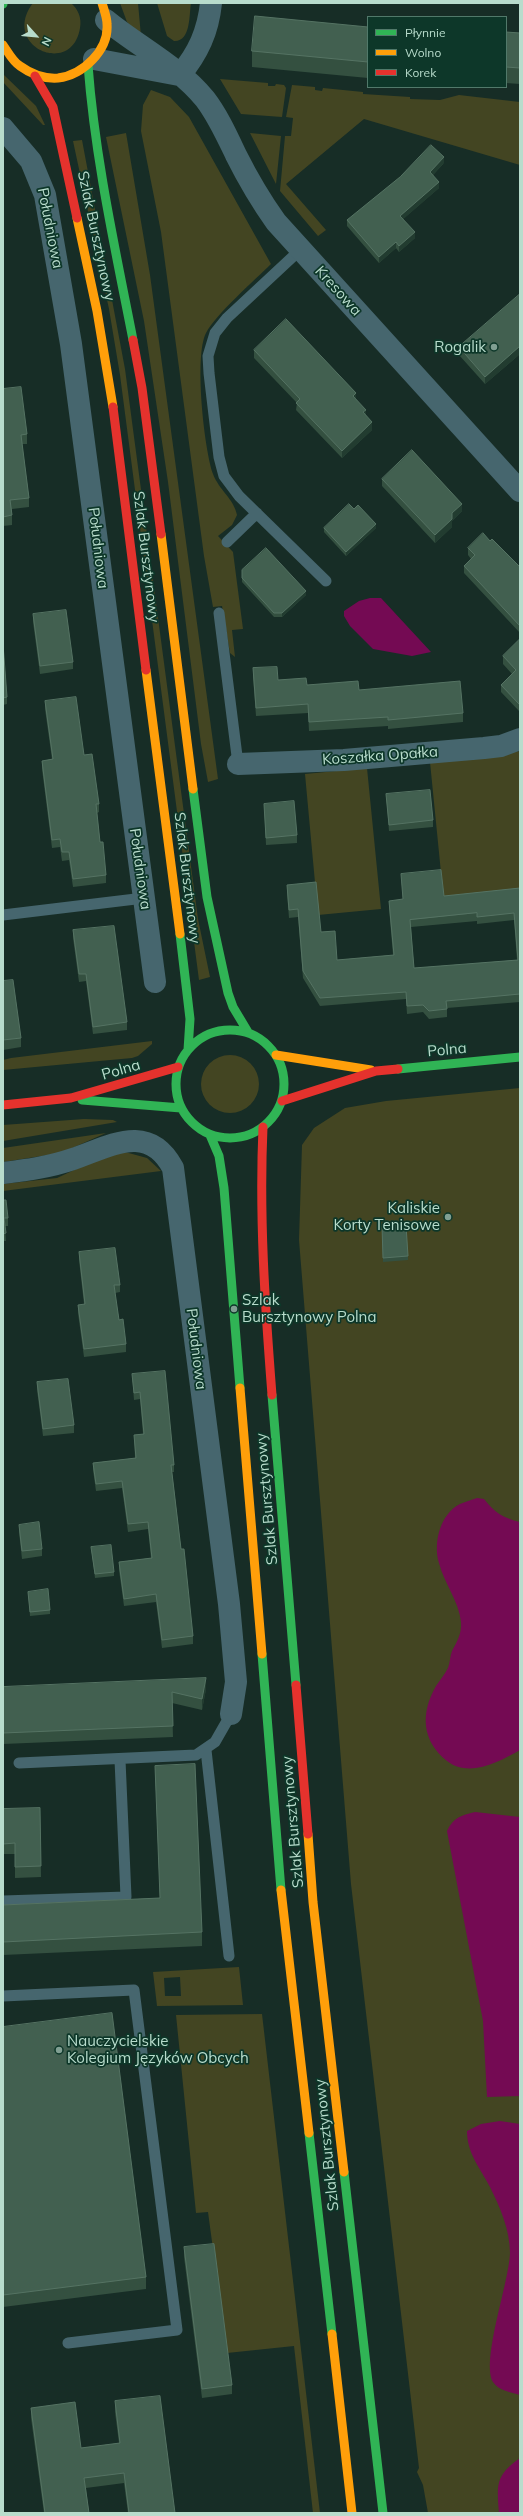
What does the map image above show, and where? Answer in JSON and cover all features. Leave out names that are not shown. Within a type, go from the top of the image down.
[{"type":"main road","points":[[3,45],[9,56],[20,68],[35,76],[62,78],[76,73],[91,62],[101,48],[106,33],[104,12]]},
{"type":"main road","name":"Szlak Bursztynowy","points":[[91,62],[92,119],[101,176],[142,388],[207,897],[228,994],[233,1007],[248,1032]]},
{"type":"main road","name":"Szlak Bursztynowy","points":[[35,76],[53,107],[58,127],[97,311],[112,400],[188,991],[190,1019],[188,1050]]},
{"type":"main road","points":[[232,1030],[248,1032],[259,1038],[276,1055],[282,1069],[285,1084],[282,1101],[275,1115],[263,1127],[251,1134],[237,1138],[223,1138],[210,1135],[198,1128],[181,1108],[177,1095],[178,1068],[188,1050],[200,1039],[215,1032],[232,1030]]},
{"type":"main road","name":"Polna","points":[[276,1055],[376,1071]]},
{"type":"main road","name":"Polna","points":[[282,1101],[376,1071],[520,1057]]},
{"type":"main road","name":"Polna","points":[[3,1105],[71,1098],[178,1068]]},
{"type":"main road","name":"Polna","points":[[71,1098],[181,1108]]},
{"type":"main road","name":"Szlak Bursztynowy","points":[[263,1127],[261,1176],[262,1264],[309,1848],[383,2513]]},
{"type":"main road","name":"Szlak Bursztynowy","points":[[210,1135],[218,1156],[224,1188],[282,1901],[352,2513]]},
{"type":"street","points":[[91,62],[180,75],[199,49],[205,35],[211,3]]},
{"type":"street","name":"Kresowa","points":[[104,12],[124,35],[152,51],[206,100],[262,202],[300,250],[520,491]]},
{"type":"street","name":"Południowa","points":[[3,128],[31,162],[45,195],[71,344],[155,982]]},
{"type":"street","name":"Koszałka Opałka","points":[[238,764],[344,760],[476,749],[501,746],[520,739]]},
{"type":"street","name":"Południowa","points":[[3,1173],[57,1164],[104,1146],[133,1141],[158,1149],[167,1157],[172,1168],[229,1611],[236,1682],[231,1714]]},
{"type":"lane","points":[[300,250],[227,318],[215,333],[208,356],[213,417],[224,476],[230,486],[326,581]]},
{"type":"lane","points":[[227,542],[257,512]]},
{"type":"lane","points":[[219,613],[238,764]]},
{"type":"lane","points":[[3,915],[144,898]]},
{"type":"lane","points":[[20,1763],[187,1757],[206,1750],[215,1742],[231,1714]]},
{"type":"lane","points":[[206,1750],[229,1956]]},
{"type":"lane","points":[[3,1900],[126,1897],[120,1760]]},
{"type":"lane","points":[[3,1996],[134,1990],[177,2330],[68,2343]]},
{"type":"green space","points":[[33,3],[71,3],[76,8],[80,17],[80,28],[74,43],[65,51],[53,53],[41,50],[31,43],[25,32],[25,18]]},
{"type":"green space","points":[[120,3],[138,3],[141,36],[127,22]]},
{"type":"green space","points":[[157,3],[191,3],[188,27],[184,37],[180,40],[174,41],[167,36]]},
{"type":"green space","points":[[3,74],[36,106],[45,125],[43,125],[3,82]]},
{"type":"green space","points":[[220,79],[268,83],[268,86],[275,86],[276,84],[284,85],[286,88],[282,117],[241,114]]},
{"type":"green space","points":[[292,85],[315,87],[315,90],[322,91],[323,88],[363,92],[363,94],[410,97],[410,99],[440,100],[459,95],[520,102],[520,165],[364,119],[286,184],[326,230],[318,236],[280,191],[285,136],[291,136],[293,118],[286,117]]},
{"type":"green space","points":[[151,90],[170,97],[189,117],[271,264],[218,316],[206,333],[202,345],[201,381],[206,444],[213,474],[233,504],[237,515],[232,525],[218,536],[233,552],[243,629],[232,630],[235,657],[230,653],[222,606],[213,607],[204,556],[161,232],[141,131],[143,105]]},
{"type":"green space","points":[[126,133],[150,275],[218,779],[208,782],[201,744],[168,482],[144,321],[106,137]]},
{"type":"green space","points":[[250,133],[281,136],[276,184]]},
{"type":"green space","points":[[82,140],[125,369],[198,919],[210,977],[199,980],[120,375],[109,309],[73,141]]},
{"type":"green space","points":[[520,751],[520,896],[444,903],[430,762]]},
{"type":"green space","points":[[367,768],[381,909],[318,915],[305,774]]},
{"type":"green space","points":[[152,1041],[152,1044],[138,1056],[132,1058],[3,1070],[3,1060],[11,1058]]},
{"type":"green space","points":[[230,1055],[241,1057],[254,1068],[257,1073],[259,1084],[257,1095],[246,1108],[241,1111],[230,1113],[219,1111],[206,1100],[203,1095],[201,1084],[203,1073],[214,1060],[219,1057]]},
{"type":"green space","points":[[520,1088],[520,2513],[428,2513],[423,2485],[417,2472],[419,2468],[351,1884],[299,1240],[302,1145],[314,1128],[345,1108],[386,1101]]},
{"type":"green space","points":[[84,1119],[113,1120],[117,1122],[3,1141],[3,1125]]},
{"type":"green space","points":[[106,1133],[61,1153],[3,1162],[3,1148]]},
{"type":"green space","points":[[125,1152],[147,1158],[161,1171],[3,1191],[3,1184],[57,1178],[102,1157]]},
{"type":"green space","points":[[239,1967],[243,2005],[157,2006],[153,1972]],"holes":[[[180,1977],[181,1996],[165,1996],[164,1978]]]},
{"type":"green space","points":[[262,2014],[320,2513],[313,2513],[294,2346],[227,2353],[208,2212],[196,2213],[176,2015]]},
{"type":"shaded area","points":[[370,598],[381,598],[431,652],[412,656],[373,649],[350,626],[344,616],[344,611],[359,601]]},
{"type":"shaded area","points":[[477,1498],[484,1499],[491,1508],[509,1519],[520,1522],[520,1750],[503,1759],[484,1766],[465,1768],[456,1766],[447,1761],[432,1745],[428,1736],[426,1717],[427,1707],[431,1696],[448,1668],[451,1653],[461,1630],[460,1614],[444,1578],[437,1555],[438,1538],[447,1515],[460,1504]]},
{"type":"shaded area","points":[[475,1812],[520,1817],[520,2096],[487,2097],[483,2021],[447,1831],[455,1820],[466,1814]]},
{"type":"shaded area","points":[[500,2121],[520,2124],[520,2395],[505,2391],[498,2387],[493,2382],[490,2371],[490,2357],[508,2266],[510,2244],[501,2211],[469,2146],[467,2131],[481,2124]]},
{"type":"shaded area","points":[[520,2458],[520,2513],[499,2513],[499,2481],[506,2470]]},
{"type":"building","points":[[255,16],[367,27],[367,62],[252,51]]},
{"type":"building","points":[[507,32],[520,33],[520,68],[507,67]]},
{"type":"building","points":[[431,145],[444,157],[430,172],[439,182],[400,216],[415,232],[399,246],[396,242],[379,257],[347,220],[400,177]]},
{"type":"building","name":"Rogalik","points":[[520,294],[520,346],[485,377],[459,347]]},
{"type":"building","points":[[286,319],[356,393],[353,396],[366,410],[363,412],[372,422],[342,451],[296,403],[300,399],[254,350]]},
{"type":"building","points":[[21,387],[27,434],[21,435],[29,498],[10,500],[12,515],[3,517],[3,389]]},
{"type":"building","points":[[412,450],[462,504],[452,513],[452,519],[435,535],[382,479]]},
{"type":"building","points":[[349,504],[354,509],[358,505],[376,524],[346,552],[324,528]]},
{"type":"building","points":[[483,533],[490,541],[492,539],[520,567],[520,626],[464,566],[475,555],[468,548]]},
{"type":"building","points":[[266,548],[306,591],[282,613],[274,613],[242,578],[242,570]]},
{"type":"building","points":[[66,610],[73,662],[40,666],[33,614]]},
{"type":"building","points":[[520,639],[519,704],[501,685],[516,670],[503,656]]},
{"type":"building","points":[[3,644],[7,697],[3,698]]},
{"type":"building","points":[[277,667],[278,680],[306,678],[307,685],[358,681],[359,690],[460,681],[463,713],[388,720],[388,717],[309,722],[308,704],[256,708],[253,668]]},
{"type":"building","points":[[76,697],[84,755],[92,754],[99,804],[96,804],[100,842],[103,842],[106,875],[73,879],[69,852],[62,852],[60,839],[52,840],[42,761],[53,759],[45,701]]},
{"type":"building","points":[[430,790],[433,820],[389,825],[386,794]]},
{"type":"building","points":[[294,801],[297,835],[266,838],[264,804]]},
{"type":"building","points":[[441,870],[444,896],[520,888],[520,994],[446,1001],[447,1009],[429,1011],[423,1005],[407,1006],[406,992],[320,998],[303,971],[298,909],[289,910],[287,885],[316,882],[321,932],[335,931],[337,960],[394,955],[389,901],[403,899],[401,874]],"holes":[[[477,913],[477,917],[514,913],[518,960],[414,968],[410,920]]]},
{"type":"building","points":[[114,926],[127,1022],[93,1027],[86,974],[79,974],[73,930]]},
{"type":"building","points":[[13,980],[21,1038],[3,1040],[3,981]]},
{"type":"building","points":[[3,1200],[6,1200],[8,1218],[4,1218],[6,1233],[3,1234]]},
{"type":"building","points":[[406,1225],[408,1256],[383,1258],[382,1226]]},
{"type":"building","points":[[115,1248],[120,1285],[114,1285],[119,1320],[123,1319],[126,1344],[84,1349],[78,1305],[85,1304],[79,1252]]},
{"type":"building","points":[[165,1371],[174,1465],[171,1465],[181,1549],[184,1549],[193,1636],[162,1640],[156,1594],[124,1599],[119,1562],[152,1558],[148,1522],[128,1524],[122,1481],[96,1484],[93,1463],[136,1458],[134,1435],[144,1434],[140,1392],[134,1393],[132,1374]]},
{"type":"building","points":[[68,1379],[74,1425],[43,1429],[37,1382]]},
{"type":"building","points":[[39,1522],[42,1549],[22,1551],[19,1525]]},
{"type":"building","points":[[111,1545],[114,1572],[95,1574],[91,1547]]},
{"type":"building","points":[[48,1589],[50,1610],[30,1612],[28,1592]]},
{"type":"building","points":[[206,1678],[202,1699],[172,1692],[173,1726],[3,1733],[3,1687]]},
{"type":"building","points":[[195,1764],[202,1932],[3,1942],[3,1905],[160,1898],[155,1766]]},
{"type":"building","points":[[40,1808],[41,1866],[15,1867],[15,1843],[3,1844],[3,1809]]},
{"type":"building","points":[[112,2013],[146,2277],[3,2295],[3,2027]]},
{"type":"building","points":[[214,2244],[232,2385],[202,2389],[184,2247]]},
{"type":"building","points":[[160,2396],[175,2513],[129,2513],[124,2473],[84,2478],[89,2513],[45,2513],[31,2408],[75,2402],[81,2448],[120,2443],[115,2401]]},
{"type":"traffic: fast","points":[[88,65],[95,134],[133,340]]},
{"type":"traffic: fast","points":[[193,789],[207,897],[228,993],[233,1007],[248,1032]]},
{"type":"traffic: fast","points":[[180,934],[190,1019],[188,1050]]},
{"type":"traffic: fast","points":[[230,1030],[251,1034],[268,1046],[280,1063],[284,1084],[280,1105],[268,1122],[251,1134],[230,1138],[209,1134],[192,1122],[180,1105],[176,1084],[180,1063],[192,1046],[209,1034],[230,1030]]},
{"type":"traffic: fast","points":[[398,1069],[520,1057]]},
{"type":"traffic: fast","points":[[82,1100],[181,1108]]},
{"type":"traffic: fast","points":[[210,1135],[219,1156],[224,1188],[240,1388]]},
{"type":"traffic: fast","points":[[272,1395],[296,1685]]},
{"type":"traffic: fast","points":[[262,1654],[281,1890]]},
{"type":"traffic: fast","points":[[309,2133],[332,2334]]},
{"type":"traffic: fast","points":[[344,2172],[383,2513]]},
{"type":"traffic: slow","points":[[3,45],[15,62],[29,71],[48,78],[67,76],[76,72],[93,60],[104,43],[107,24],[102,3]]},
{"type":"traffic: slow","points":[[77,218],[97,311],[113,407]]},
{"type":"traffic: slow","points":[[161,534],[193,789]]},
{"type":"traffic: slow","points":[[146,670],[180,934]]},
{"type":"traffic: slow","points":[[276,1055],[371,1070]]},
{"type":"traffic: slow","points":[[240,1388],[262,1654]]},
{"type":"traffic: slow","points":[[308,1834],[313,1902],[344,2172]]},
{"type":"traffic: slow","points":[[281,1890],[309,2133]]},
{"type":"traffic: slow","points":[[332,2334],[352,2513]]},
{"type":"traffic: jam","points":[[35,76],[53,107],[77,218]]},
{"type":"traffic: jam","points":[[133,340],[142,388],[161,534]]},
{"type":"traffic: jam","points":[[113,407],[146,670]]},
{"type":"traffic: jam","points":[[3,1105],[71,1098],[178,1067]]},
{"type":"traffic: jam","points":[[282,1101],[376,1071],[398,1069]]},
{"type":"traffic: jam","points":[[263,1127],[262,1228],[272,1395]]},
{"type":"traffic: jam","points":[[296,1685],[308,1834]]},
{"type":"place","name":"Rogalik","points":[[494,347]]},
{"type":"place","name":"Kaliskie Korty Tenisowe","points":[[448,1217]]},
{"type":"place","name":"Szlak Bursztynowy Polna","points":[[234,1309]]},
{"type":"place","name":"Nauczycielskie Kolegium Języków Obcych","points":[[59,2050]]}]
